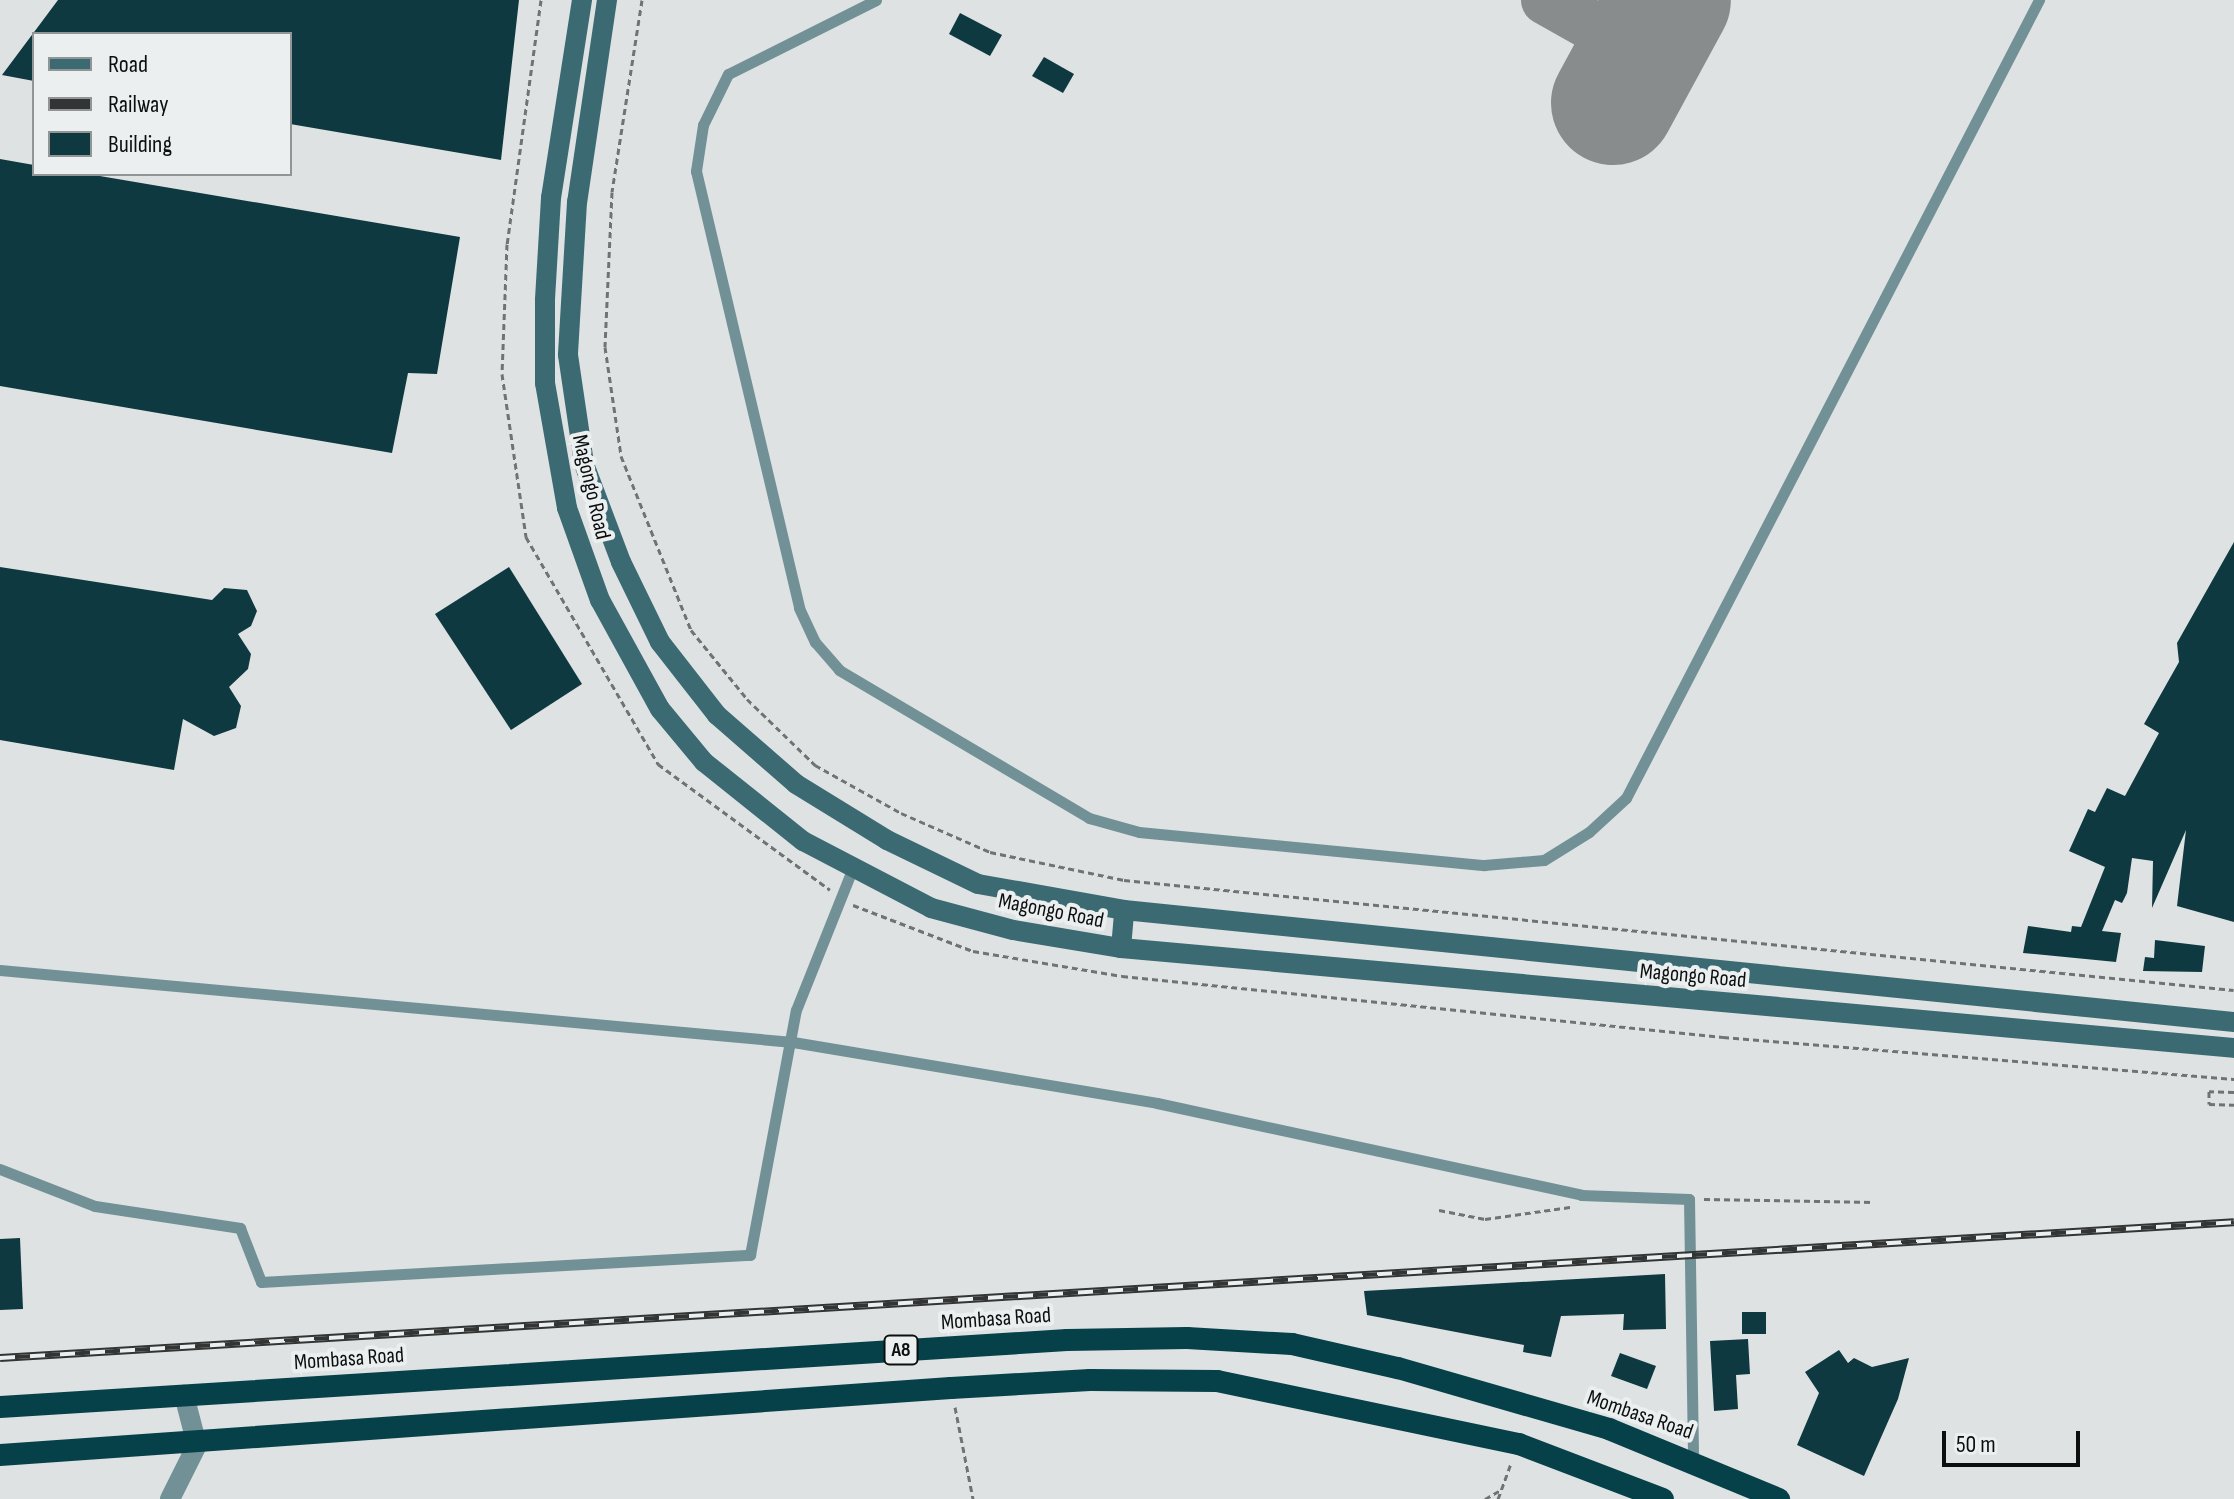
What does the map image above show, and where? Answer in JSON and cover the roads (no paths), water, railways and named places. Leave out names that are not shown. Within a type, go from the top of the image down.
[{"type":"highway","name":"Mombasa Road","points":[[0,1407],[1067,1340],[1187,1338],[1292,1344],[1398,1368],[1609,1429],[1779,1499]]},
{"type":"highway","name":"A8","points":[[0,1455],[197,1445],[951,1388],[1090,1380],[1217,1381],[1519,1444],[1663,1499]]},
{"type":"main road","name":"Magongo Road","points":[[582,0],[551,198],[545,300],[545,383],[567,508],[600,600],[660,709],[704,762],[803,841],[852,870],[931,908],[1013,930],[1121,948],[2234,1048]]},
{"type":"main road","name":"Magongo Road","points":[[607,0],[577,202],[568,355],[584,464],[621,562],[660,642],[717,715],[796,784],[887,840],[978,884],[1124,910],[2234,1022]]},
{"type":"main road","points":[[1121,948],[1124,910]]},
{"type":"street","points":[[170,1499],[197,1445],[184,1395]]},
{"type":"lane","points":[[876,0],[728,74],[703,125],[696,171],[799,608],[815,642],[839,670],[1089,818],[1139,832],[1484,865],[1544,860],[1589,832],[1626,798],[2039,0]]},
{"type":"lane","points":[[0,1169],[95,1206],[240,1228],[261,1282],[750,1255],[793,1042],[796,1010],[852,870]]},
{"type":"lane","points":[[0,970],[793,1042],[1157,1103],[1581,1195],[1689,1199],[1693,1461]]},
{"type":"railway","points":[[0,1358],[2234,1222]]}]
